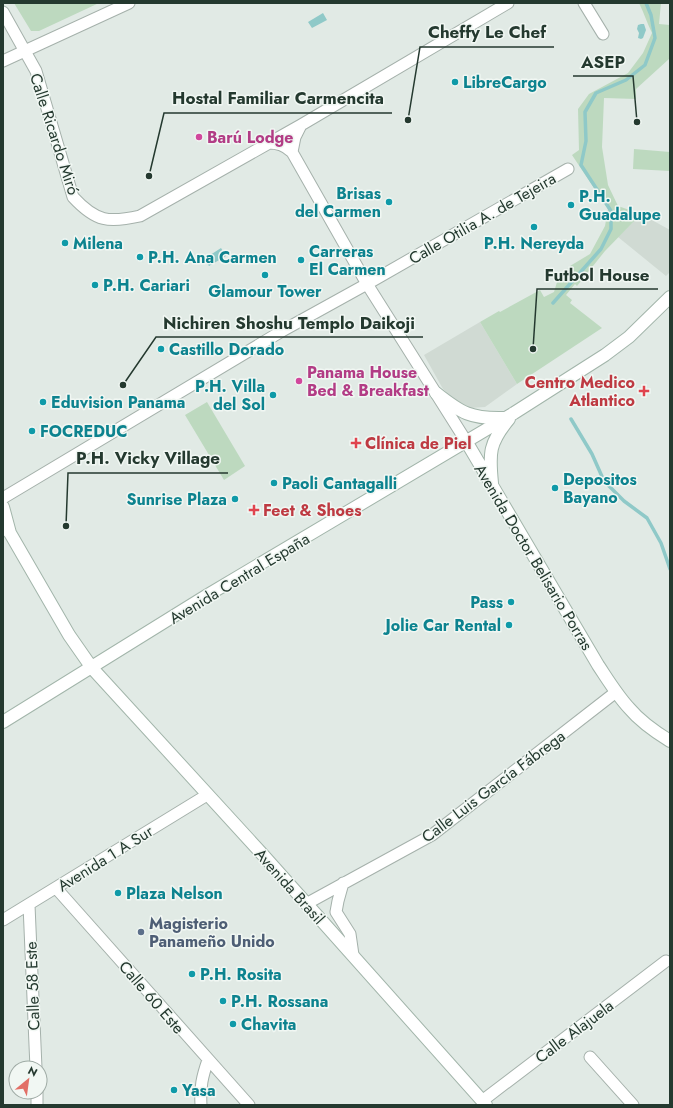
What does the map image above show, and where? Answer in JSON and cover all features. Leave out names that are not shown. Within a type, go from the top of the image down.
[{"type":"main road","name":"Avenida Central España","points":[[3,722],[206,596],[509,416],[605,355],[629,337],[670,297]]},
{"type":"main road","points":[[436,393],[459,410],[468,414],[484,418],[509,416]]},
{"type":"main road","points":[[493,488],[490,461],[492,447],[509,416]]},
{"type":"main road","name":"Avenida Doctor Belisario Porras","points":[[466,441],[598,665],[616,692],[630,710],[665,738]]},
{"type":"main road","name":"Avenida Brasil","points":[[3,507],[6,530],[69,635],[92,668],[264,856],[484,1103]]},
{"type":"street","points":[[5,60],[130,3]]},
{"type":"street","name":"Calle Ricardo Miró","points":[[3,12],[36,71],[73,197],[84,209],[100,219],[120,221],[140,216],[301,125],[508,3]]},
{"type":"street","points":[[584,3],[602,34]]},
{"type":"street","points":[[5,60],[23,63],[36,71]]},
{"type":"street","points":[[292,152],[295,137],[301,125]]},
{"type":"street","points":[[268,144],[277,143],[286,146],[292,152]]},
{"type":"street","name":"Avenida Doctor Belisario Porras","points":[[292,152],[367,284],[466,441]]},
{"type":"street","name":"Calle Otilia A. de Tejeira","points":[[3,498],[282,330],[367,284],[568,169]]},
{"type":"street","name":"Calle Luis García Fábrega","points":[[306,904],[432,835],[616,692]]},
{"type":"street","name":"Avenida 1 A Sur","points":[[3,920],[207,795]]},
{"type":"street","points":[[343,884],[336,912],[350,934],[353,955]]},
{"type":"street","name":"Calle 60 Este","points":[[56,888],[249,1105]]},
{"type":"street","name":"Calle 58 Este","points":[[29,905],[36,1060]]},
{"type":"street","name":"Calle Alajuela","points":[[484,1103],[666,961]]},
{"type":"street","points":[[590,1057],[633,1105]]},
{"type":"street","points":[[201,1105],[200,1087],[202,1075],[208,1060]]},
{"type":"shaded area","points":[[641,214],[670,230],[670,272],[666,276],[618,237]]},
{"type":"shaded area","points":[[480,322],[517,384],[485,407],[469,408],[458,403],[443,389],[424,355]]},
{"type":"green space","points":[[14,3],[99,3],[39,31],[31,31]]},
{"type":"green space","points":[[639,3],[661,3],[659,24],[670,25],[669,59],[636,89],[636,99],[604,98],[602,147],[608,185],[618,206],[641,214],[605,251],[577,286],[575,284],[566,295],[572,300],[570,303],[602,328],[517,384],[480,322],[540,290],[544,297],[554,292],[557,282],[570,266],[590,254],[605,226],[608,209],[572,155],[579,150],[578,109],[589,94],[628,73],[643,53],[652,33]]},
{"type":"green space","points":[[634,149],[670,152],[670,171],[633,169]]},
{"type":"green space","points":[[207,402],[245,466],[224,480],[185,415]]},
{"type":"water","points":[[323,13],[327,20],[312,28],[308,22]]},
{"type":"water","points":[[644,24],[646,30],[643,38],[641,39],[638,38],[639,33],[637,29],[638,25]]},
{"type":"water","points":[[221,248],[226,256],[209,266],[204,259]]},
{"type":"waterway","points":[[553,303],[601,249],[611,229],[611,211],[581,165],[586,141],[585,112],[596,93],[626,80],[645,65],[655,38],[651,15],[646,3]]},
{"type":"waterway","points":[[571,419],[592,454],[604,481],[624,501],[647,518],[661,543],[670,569]]},
{"type":"place","name":"LibreCargo","points":[[455,82]]},
{"type":"place","name":"Cheffy Le Chef","points":[[408,120]]},
{"type":"place","name":"ASEP","points":[[637,122]]},
{"type":"place","name":"Barú Lodge","points":[[199,137]]},
{"type":"place","name":"Hostal Familiar Carmencita","points":[[149,176]]},
{"type":"place","name":"Brisas del Carmen","points":[[389,202]]},
{"type":"place","name":"P.H. Guadalupe","points":[[571,205]]},
{"type":"place","name":"P.H. Nereyda","points":[[534,227]]},
{"type":"place","name":"Milena","points":[[65,243]]},
{"type":"place","name":"P.H. Ana Carmen","points":[[140,257]]},
{"type":"place","name":"Carreras El Carmen","points":[[301,260]]},
{"type":"place","name":"Glamour Tower","points":[[265,275]]},
{"type":"place","name":"P.H. Cariari","points":[[95,285]]},
{"type":"place","name":"Castillo Dorado","points":[[161,349]]},
{"type":"place","name":"Futbol House","points":[[533,349]]},
{"type":"place","name":"Panama House Bed & Breakfast","points":[[299,381]]},
{"type":"place","name":"Nichiren Shoshu Templo Daikoji","points":[[123,385]]},
{"type":"place","name":"Centro Medico Atlantico","points":[[644,391]]},
{"type":"place","name":"P.H. Villa del Sol","points":[[273,395]]},
{"type":"place","name":"Eduvision Panama","points":[[43,402]]},
{"type":"place","name":"FOCREDUC","points":[[32,431]]},
{"type":"place","name":"Clínica de Piel","points":[[356,443]]},
{"type":"place","name":"Paoli Cantagalli","points":[[274,483]]},
{"type":"place","name":"Depositos Bayano","points":[[555,488]]},
{"type":"place","name":"Sunrise Plaza","points":[[235,499]]},
{"type":"place","name":"Feet & Shoes","points":[[254,510]]},
{"type":"place","name":"P.H. Vicky Village","points":[[66,526]]},
{"type":"place","name":"Pass","points":[[511,602]]},
{"type":"place","name":"Jolie Car Rental","points":[[509,625]]},
{"type":"place","name":"Plaza Nelson","points":[[118,893]]},
{"type":"place","name":"Magisterio Panameño Unido","points":[[141,932]]},
{"type":"place","name":"P.H. Rosita","points":[[192,974]]},
{"type":"place","name":"P.H. Rossana","points":[[223,1001]]},
{"type":"place","name":"Chavita","points":[[233,1024]]},
{"type":"place","name":"Yasa","points":[[174,1090]]}]
